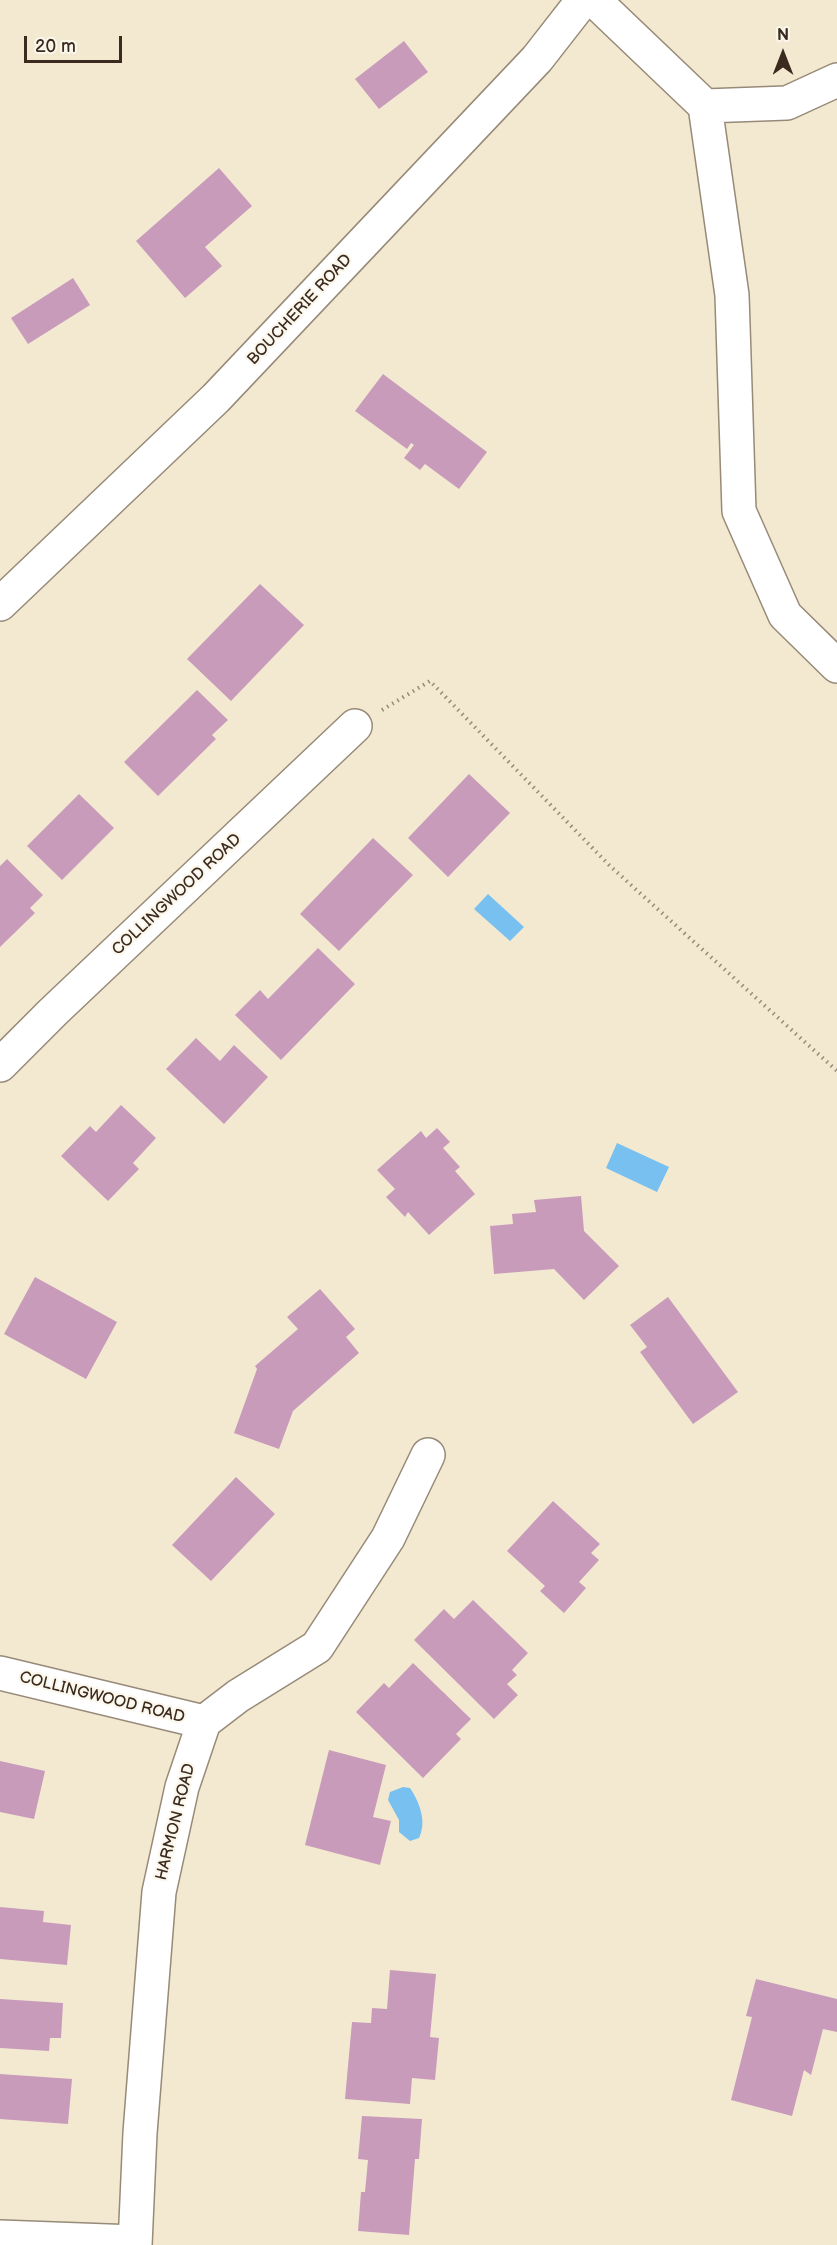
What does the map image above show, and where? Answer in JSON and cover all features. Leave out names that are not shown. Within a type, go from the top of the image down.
[{"type":"street","name":"BOUCHERIE ROAD","points":[[0,604],[216,398],[537,59],[583,0]]},
{"type":"street","points":[[594,0],[705,106],[732,295],[740,511],[785,615],[837,666]]},
{"type":"street","points":[[705,106],[787,103],[837,80]]},
{"type":"street","name":"COLLINGWOOD ROAD","points":[[0,1065],[61,1004],[355,726]]},
{"type":"street","points":[[204,1722],[238,1696],[317,1647],[388,1538],[428,1455]]},
{"type":"street","name":"COLLINGWOOD ROAD","points":[[0,1673],[204,1722]]},
{"type":"street","name":"HARMON ROAD","points":[[135,2243],[140,2133],[159,1892],[182,1787],[204,1722]]},
{"type":"street","points":[[0,2237],[135,2243]]},
{"type":"path","points":[[355,726],[430,681],[610,866],[837,1071]]},
{"type":"water","points":[[488,894],[524,927],[510,941],[474,909]]},
{"type":"water","points":[[617,1143],[669,1167],[657,1192],[606,1168]]},
{"type":"water","points":[[403,1787],[410,1788],[414,1794],[422,1819],[419,1838],[410,1841],[399,1832],[399,1820],[388,1800],[390,1792]]},
{"type":"building","points":[[404,41],[428,72],[379,109],[355,79]]},
{"type":"building","points":[[219,168],[252,206],[205,247],[222,266],[185,298],[136,241]]},
{"type":"building","points":[[73,278],[90,305],[28,344],[11,318]]},
{"type":"building","points":[[383,374],[487,452],[459,489],[425,464],[420,470],[404,458],[414,445],[411,443],[407,449],[355,411]]},
{"type":"building","points":[[260,584],[304,625],[231,701],[187,659]]},
{"type":"building","points":[[197,690],[228,720],[212,735],[216,739],[158,796],[124,762]]},
{"type":"building","points":[[469,774],[510,813],[448,877],[408,838]]},
{"type":"building","points":[[79,794],[114,828],[62,880],[27,846]]},
{"type":"building","points":[[373,838],[413,875],[339,951],[300,914]]},
{"type":"building","points":[[7,859],[43,895],[30,908],[35,913],[0,947],[0,866]]},
{"type":"building","points":[[318,948],[355,984],[281,1060],[235,1015],[260,990],[268,999]]},
{"type":"building","points":[[196,1038],[220,1061],[234,1045],[268,1077],[224,1124],[166,1069]]},
{"type":"building","points":[[121,1105],[156,1138],[133,1163],[139,1169],[108,1201],[61,1156],[90,1126],[96,1132]]},
{"type":"building","points":[[437,1128],[450,1142],[443,1148],[460,1167],[455,1171],[475,1194],[429,1235],[408,1212],[405,1217],[386,1197],[395,1189],[377,1170],[421,1131],[426,1138]]},
{"type":"building","points":[[581,1196],[584,1231],[619,1266],[584,1300],[554,1269],[494,1274],[490,1226],[513,1224],[512,1214],[536,1212],[534,1200]]},
{"type":"building","points":[[35,1277],[117,1322],[86,1379],[4,1334]]},
{"type":"building","points":[[320,1289],[355,1329],[346,1337],[359,1353],[293,1411],[279,1449],[234,1433],[257,1369],[255,1366],[298,1329],[287,1317]]},
{"type":"building","points":[[668,1297],[738,1392],[693,1424],[640,1352],[647,1347],[630,1325]]},
{"type":"building","points":[[236,1477],[275,1514],[211,1581],[172,1545]]},
{"type":"building","points":[[553,1501],[600,1544],[591,1553],[599,1560],[579,1582],[586,1588],[564,1613],[540,1591],[545,1586],[507,1551]]},
{"type":"building","points":[[473,1600],[528,1653],[512,1670],[517,1675],[507,1684],[518,1695],[494,1719],[414,1640],[444,1609],[454,1619]]},
{"type":"building","points":[[413,1663],[471,1719],[456,1734],[461,1739],[423,1778],[356,1712],[384,1683],[389,1688]]},
{"type":"building","points":[[329,1750],[386,1765],[373,1817],[391,1821],[380,1865],[305,1845]]},
{"type":"building","points":[[0,1761],[45,1771],[34,1819],[0,1812]]},
{"type":"building","points":[[0,1907],[44,1911],[43,1922],[71,1925],[67,1965],[0,1959]]},
{"type":"building","points":[[390,1970],[436,1974],[430,2037],[439,2038],[435,2080],[412,2078],[410,2104],[345,2099],[352,2022],[371,2023],[372,2008],[387,2009]]},
{"type":"building","points":[[756,1979],[837,1999],[837,2032],[823,2029],[811,2075],[804,2070],[792,2116],[731,2100],[752,2017],[746,2016]]},
{"type":"building","points":[[0,1999],[63,2003],[61,2038],[50,2038],[49,2051],[0,2048]]},
{"type":"building","points":[[0,2074],[72,2079],[68,2124],[0,2119]]},
{"type":"building","points":[[362,2116],[422,2119],[419,2159],[415,2159],[409,2235],[358,2231],[361,2192],[365,2192],[368,2160],[358,2159]]}]
